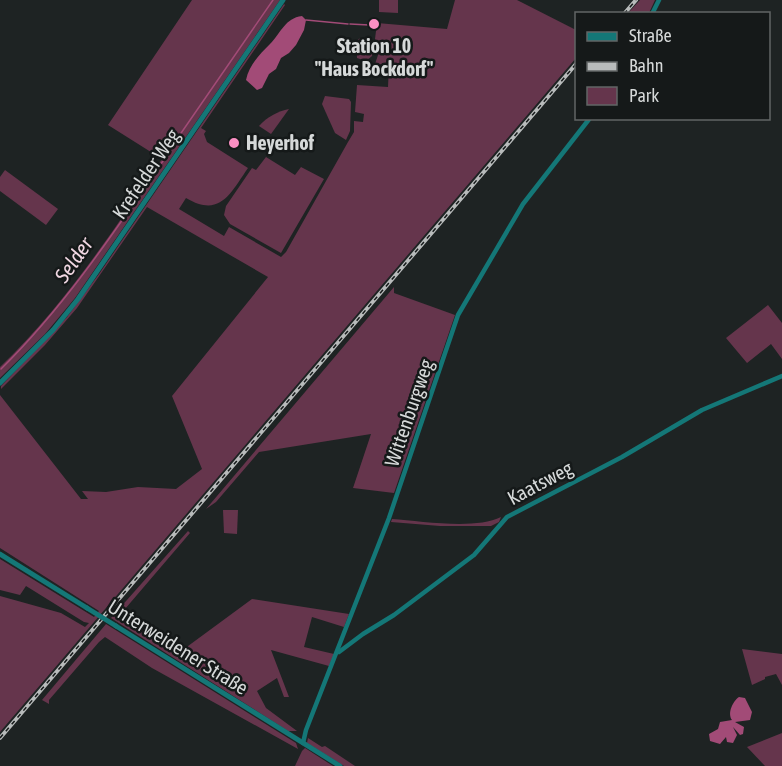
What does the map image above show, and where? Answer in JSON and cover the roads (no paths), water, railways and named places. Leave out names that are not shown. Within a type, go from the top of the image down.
[{"type":"street","name":"Krefelder Weg","points":[[0,382],[53,330],[78,299],[283,0]]},
{"type":"street","name":"Wittenburgweg","points":[[303,743],[306,730],[389,519],[458,315],[523,204],[588,120]]},
{"type":"street","name":"Kaatsweg","points":[[337,654],[474,555],[507,517],[622,457],[702,410],[782,376]]},
{"type":"street","name":"Unterweidener Straße","points":[[0,554],[340,766]]},
{"type":"waterway","name":"Selder","points":[[168,152],[273,0]]},
{"type":"waterway","points":[[306,20],[348,24]]},
{"type":"waterway","points":[[350,24],[369,25]]},
{"type":"waterway","name":"Selder","points":[[1,369],[67,295],[163,161]]},
{"type":"railway","points":[[626,12],[636,0]]},
{"type":"railway","points":[[0,738],[575,65]]},
{"type":"place","name":"Station 10 \"Haus Bockdorf\"","points":[[374,24]]},
{"type":"place","name":"Heyerhof","points":[[234,143]]}]
